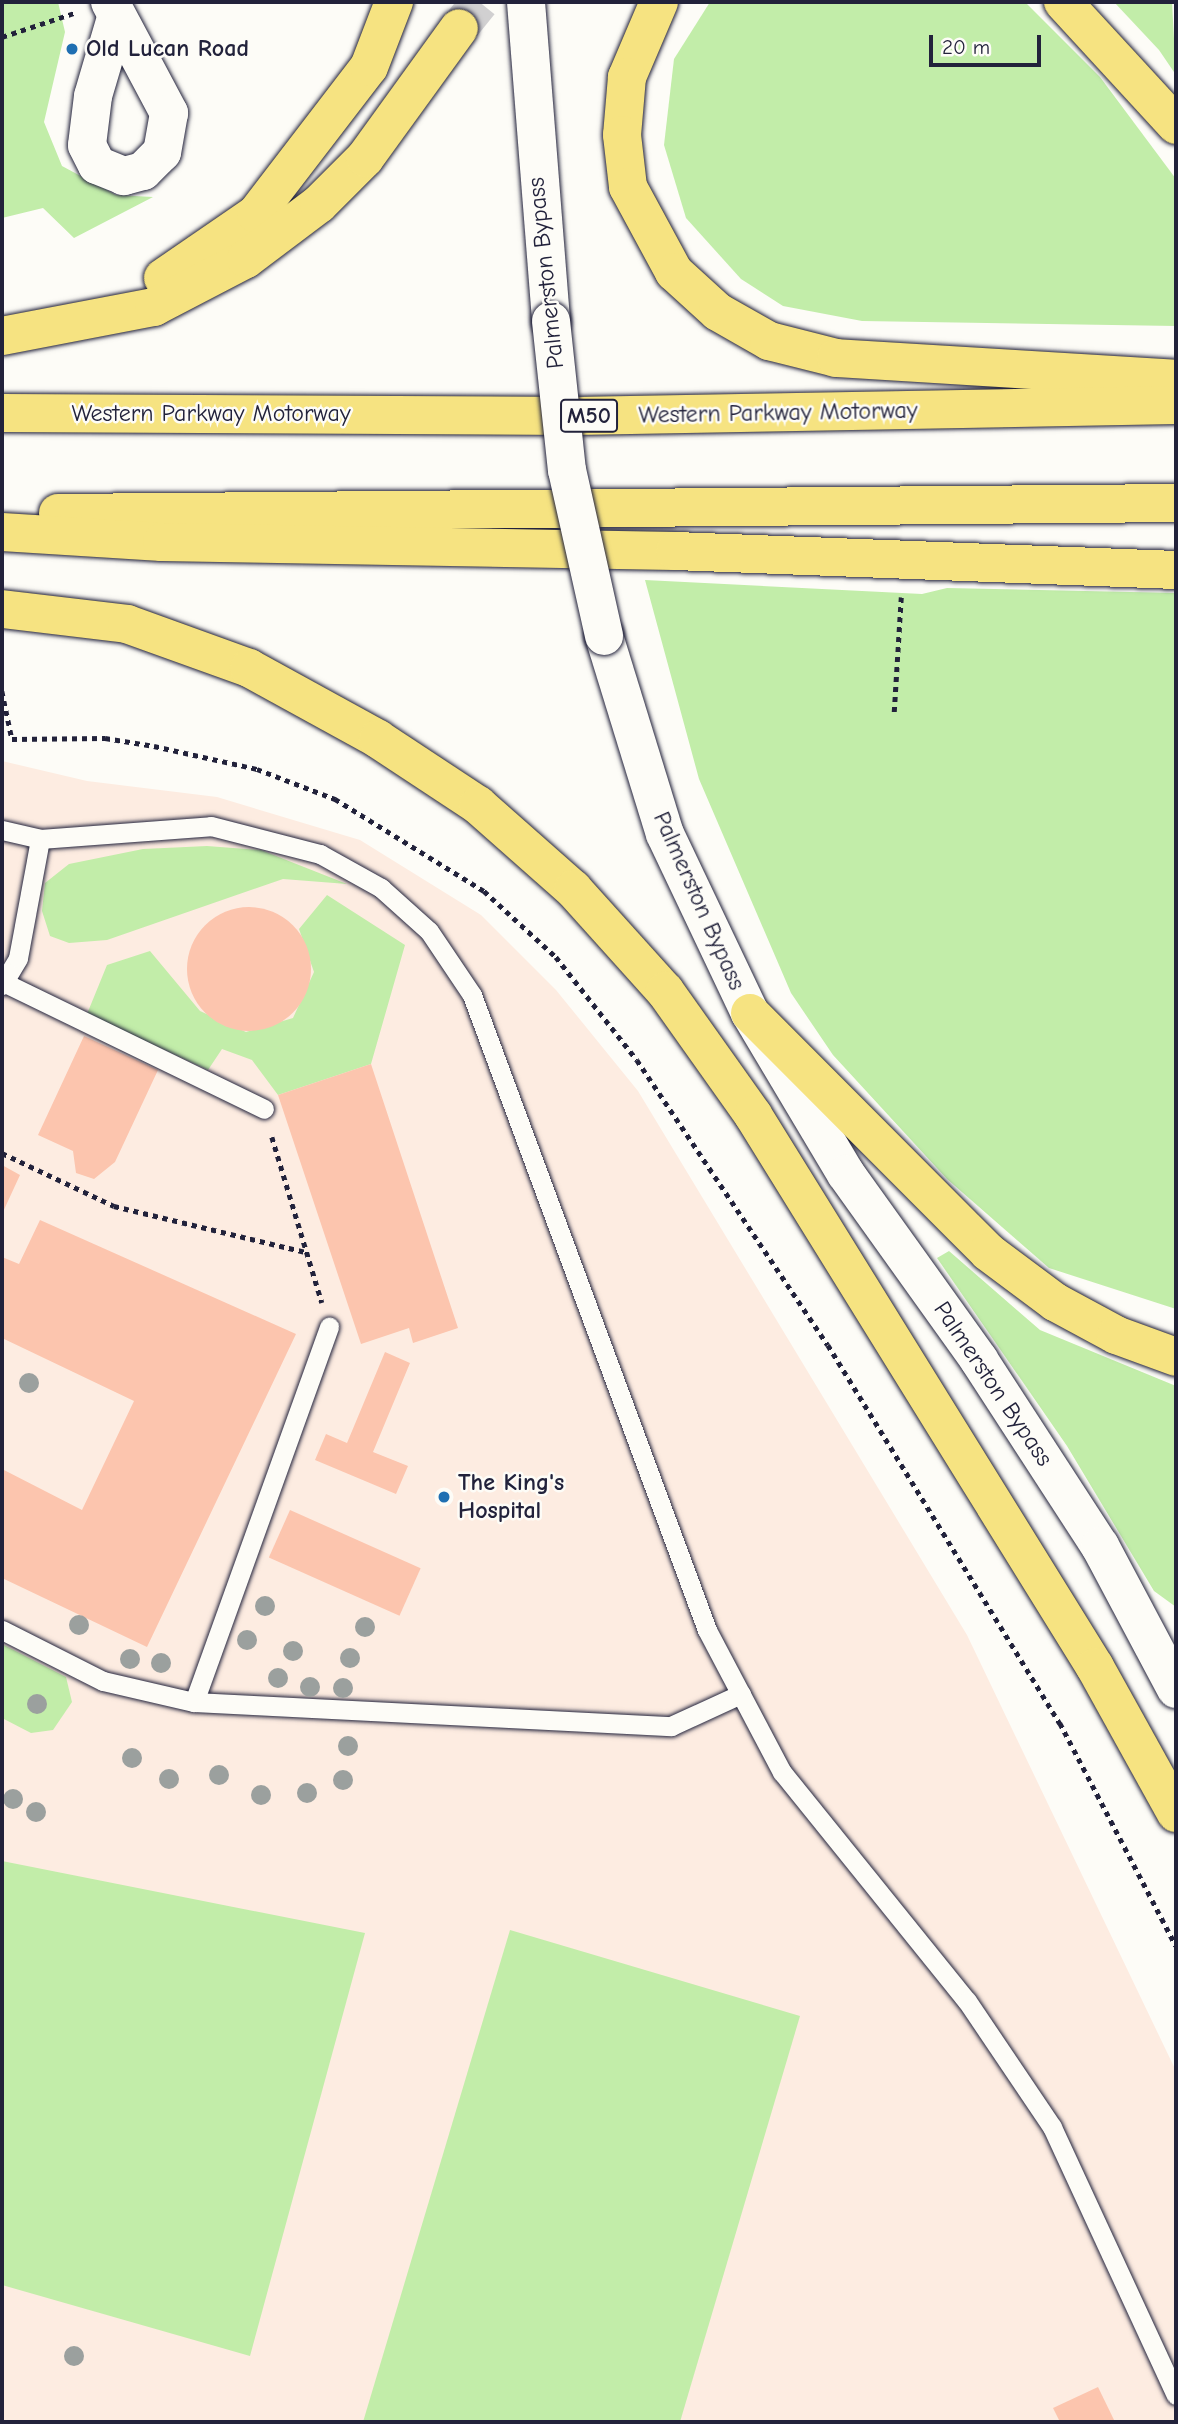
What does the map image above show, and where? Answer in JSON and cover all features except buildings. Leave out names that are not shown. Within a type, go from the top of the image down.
[{"type":"highway","points":[[39,331],[171,274],[256,215],[369,67],[394,2]]},
{"type":"highway","points":[[659,2],[627,78],[622,135],[628,187],[674,272],[718,312],[769,341],[836,358],[1176,379]]},
{"type":"highway","points":[[1063,2],[1176,125]]},
{"type":"highway","points":[[2,336],[154,307],[246,259],[319,204],[365,158],[459,28]]},
{"type":"highway","name":"Western Parkway Motorway","points":[[2,413],[575,416],[1176,405]]},
{"type":"highway","points":[[2,513],[1176,503]]},
{"type":"highway","points":[[2,532],[162,542],[675,551],[1176,569]]},
{"type":"highway","points":[[2,609],[127,624],[248,668],[378,739],[478,805],[573,889],[666,991],[753,1115],[1095,1667],[1176,1813]]},
{"type":"highway","points":[[750,1013],[988,1252],[1055,1302],[1171,1356]]},
{"type":"main road","name":"Palmerston Bypass","points":[[526,2],[532,138],[567,470],[604,636],[665,834],[750,1013],[846,1174],[979,1360],[1100,1546],[1176,1689]]},
{"type":"lane","points":[[2,830],[40,839],[211,826],[320,854],[381,888],[429,932],[472,995],[707,1630],[782,1772],[967,2001],[1052,2127],[1176,2395]]},
{"type":"lane","points":[[40,839],[18,958],[2,983],[264,1109]]},
{"type":"lane","points":[[194,1702],[329,1327]]},
{"type":"lane","points":[[2,1630],[103,1681],[194,1702],[671,1726],[741,1694]]},
{"type":"path","points":[[2,37],[105,10]]},
{"type":"path","points":[[894,712],[900,603]]},
{"type":"path","points":[[2,691],[12,739],[104,738],[154,746],[257,769],[335,799],[484,891],[556,957],[637,1060],[842,1367],[1060,1723],[1176,1946]]},
{"type":"path","points":[[264,1109],[329,1327]]},
{"type":"path","points":[[2,1153],[114,1206],[306,1252]]},
{"type":"shaded area","name":"The King's Hospital","points":[[2,761],[87,781],[217,797],[360,840],[481,915],[556,990],[638,1091],[967,1635],[1176,2071],[1176,2422],[2,2422]]},
{"type":"green space","points":[[2,2],[58,2],[65,32],[44,122],[62,166],[116,195],[153,197],[74,238],[43,208],[2,218]]},
{"type":"green space","points":[[710,2],[1025,2],[1100,77],[1176,179],[1176,326],[862,321],[783,306],[741,279],[686,218],[664,145],[674,59]]},
{"type":"green space","points":[[1114,2],[1172,2],[1176,75],[1159,50]]},
{"type":"green space","points":[[645,580],[922,594],[947,588],[1176,593],[1176,1309],[1049,1268],[947,1179],[833,1055],[791,993],[699,779]]},
{"type":"green space","points":[[207,846],[261,850],[347,884],[283,879],[107,940],[69,943],[50,936],[42,911],[45,883],[69,864],[143,849]]},
{"type":"green space","points":[[327,895],[405,945],[371,1064],[278,1095],[252,1060],[222,1049],[208,1070],[87,1014],[107,965],[150,951],[200,1011],[246,1032],[293,1018],[314,972],[299,929]]},
{"type":"green space","points":[[949,1251],[1040,1330],[1176,1386],[1176,1607],[1154,1591],[1067,1446],[937,1258]]},
{"type":"green space","points":[[2,1644],[66,1677],[72,1702],[53,1730],[31,1733],[2,1718]]},
{"type":"green space","points":[[2,1861],[365,1933],[250,2356],[2,2285]]},
{"type":"green space","points":[[510,1930],[800,2016],[680,2422],[363,2422]]},
{"type":"tunnel","points":[[459,28],[480,2]]},
{"type":"place","name":"Old Lucan Road","points":[[72,49]]},
{"type":"place","name":"The King's Hospital","points":[[444,1497]]}]
